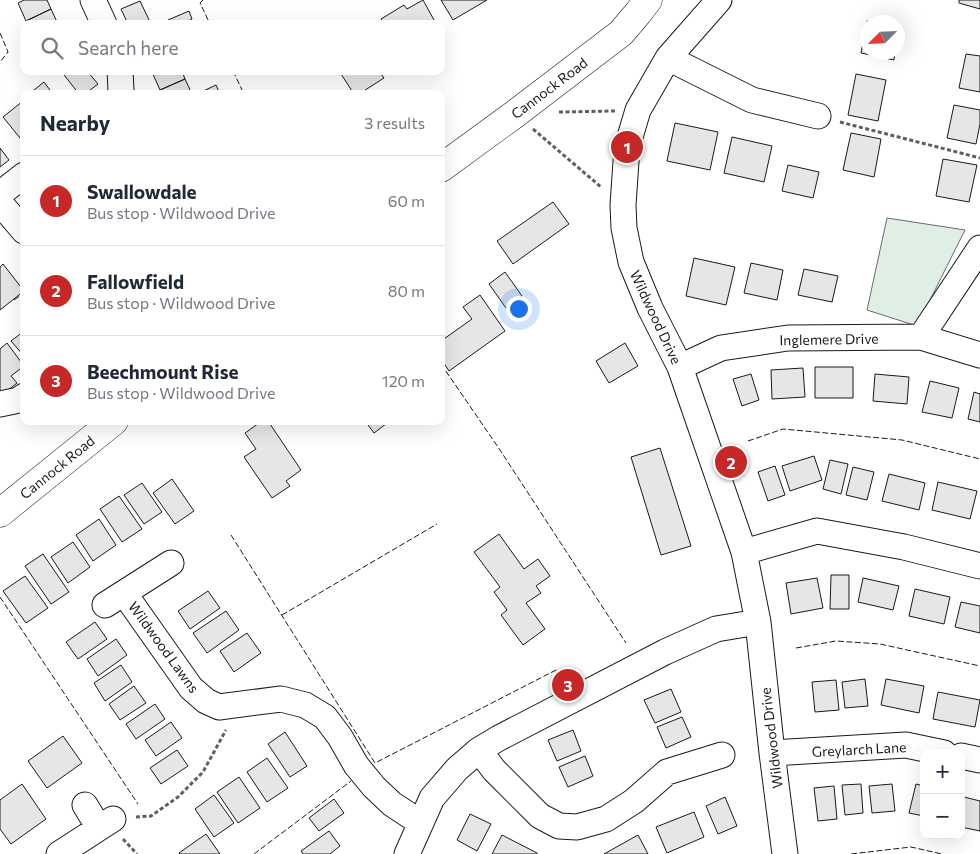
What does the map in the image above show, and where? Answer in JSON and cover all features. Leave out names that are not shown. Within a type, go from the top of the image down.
[{"type":"main road","name":"Cannock Road","points":[[445,165],[621,33],[648,0]]},
{"type":"main road","name":"Cannock Road","points":[[0,513],[109,425]]},
{"type":"street","points":[[93,0],[102,20]]},
{"type":"street","name":"Wildwood Drive","points":[[719,0],[668,58],[638,110],[627,147],[623,205],[624,228],[631,262],[650,308],[680,367],[744,552],[758,622],[785,854]]},
{"type":"street","points":[[668,58],[752,100],[818,116]]},
{"type":"street","points":[[120,75],[121,90]]},
{"type":"street","points":[[0,194],[20,178]]},
{"type":"street","points":[[0,203],[20,226]]},
{"type":"street","points":[[921,337],[980,248]]},
{"type":"street","name":"Inglemere Drive","points":[[680,367],[721,348],[788,338],[921,337],[980,355]]},
{"type":"street","points":[[0,404],[20,399]]},
{"type":"street","points":[[744,552],[817,532],[904,547],[980,566]]},
{"type":"street","name":"Wildwood Lawns","points":[[171,563],[115,599],[191,688],[206,701],[219,707],[281,699],[306,705],[325,717],[340,737],[356,765],[374,787],[392,804],[421,823]]},
{"type":"street","points":[[407,854],[432,798],[456,769],[480,750],[499,738],[665,652],[716,629],[758,622]]},
{"type":"street","name":"Greylarch Lane","points":[[772,753],[906,745],[925,749]]},
{"type":"street","points":[[480,750],[494,770],[540,816],[559,826],[577,827],[606,819],[634,801],[667,772],[722,755]]},
{"type":"street","points":[[965,757],[980,760]]},
{"type":"street","points":[[59,854],[106,824],[85,805]]},
{"type":"path","points":[[553,113],[638,110]]},
{"type":"path","points":[[514,114],[623,205]]},
{"type":"path","points":[[818,116],[980,158]]},
{"type":"path","points":[[106,824],[151,816],[178,797],[203,772],[221,740],[237,705]]},
{"type":"green space","points":[[887,218],[965,230],[917,326],[867,310]]},
{"type":"building","points":[[24,0],[47,0],[51,9],[26,20],[18,3]]},
{"type":"building","points":[[423,0],[434,20],[381,19],[404,5],[407,9]]},
{"type":"building","points":[[441,0],[487,0],[453,20]]},
{"type":"building","points":[[959,0],[980,0],[980,9],[959,3]]},
{"type":"building","points":[[140,1],[149,20],[126,20],[121,9]]},
{"type":"building","points":[[51,9],[56,20],[28,20]]},
{"type":"building","points":[[189,11],[192,19],[190,20],[168,20]]},
{"type":"building","points":[[966,54],[980,56],[980,92],[959,88]]},
{"type":"building","points":[[856,74],[886,80],[878,121],[848,115]]},
{"type":"building","points":[[64,75],[90,75],[98,84],[90,90],[76,90]]},
{"type":"building","points":[[153,75],[184,75],[185,79],[160,90]]},
{"type":"building","points":[[342,75],[382,75],[384,78],[365,90],[351,90]]},
{"type":"building","points":[[185,79],[190,90],[160,90]]},
{"type":"building","points":[[44,82],[50,90],[34,90]]},
{"type":"building","points":[[216,85],[218,90],[205,90]]},
{"type":"building","points":[[20,103],[20,138],[3,117]]},
{"type":"building","points":[[954,105],[980,110],[980,124],[976,144],[947,138]]},
{"type":"building","points":[[675,123],[718,132],[710,170],[667,161]]},
{"type":"building","points":[[851,133],[881,139],[874,177],[843,170]]},
{"type":"building","points":[[732,137],[772,146],[764,182],[724,173]]},
{"type":"building","points":[[0,148],[9,160],[0,167]]},
{"type":"building","points":[[943,159],[977,165],[969,202],[936,196]]},
{"type":"building","points":[[788,165],[819,172],[813,198],[782,191]]},
{"type":"building","points":[[553,202],[569,224],[513,264],[497,241]]},
{"type":"building","points":[[694,258],[735,267],[726,305],[686,296]]},
{"type":"building","points":[[751,263],[783,270],[777,300],[744,293]]},
{"type":"building","points":[[3,264],[20,286],[20,294],[0,310],[0,267]]},
{"type":"building","points":[[804,269],[838,276],[832,302],[798,295]]},
{"type":"building","points":[[505,272],[522,296],[506,308],[489,284]]},
{"type":"building","points":[[480,295],[505,331],[449,371],[445,365],[445,338],[472,319],[463,307]]},
{"type":"building","points":[[20,334],[20,351],[11,341]]},
{"type":"building","points":[[7,343],[20,361],[20,369],[11,376],[17,383],[2,395],[0,393],[0,349]]},
{"type":"building","points":[[625,343],[638,366],[609,383],[596,361]]},
{"type":"building","points":[[815,367],[853,367],[853,398],[815,398]]},
{"type":"building","points":[[803,368],[805,397],[772,399],[771,370]]},
{"type":"building","points":[[751,374],[759,400],[742,406],[733,379]]},
{"type":"building","points":[[875,374],[909,377],[907,404],[873,401]]},
{"type":"building","points":[[930,381],[959,388],[952,418],[922,412]]},
{"type":"building","points":[[974,392],[980,394],[980,422],[968,419]]},
{"type":"building","points":[[256,425],[271,425],[301,470],[286,481],[290,486],[272,498],[244,457],[256,449],[245,433]]},
{"type":"building","points":[[368,425],[385,425],[374,433]]},
{"type":"building","points":[[660,448],[691,546],[661,555],[631,457]]},
{"type":"building","points":[[814,456],[822,480],[790,491],[782,466]]},
{"type":"building","points":[[830,460],[848,464],[841,494],[823,489]]},
{"type":"building","points":[[775,466],[785,495],[768,501],[758,472]]},
{"type":"building","points":[[853,467],[874,472],[867,500],[846,495]]},
{"type":"building","points":[[889,474],[925,483],[919,510],[882,501]]},
{"type":"building","points":[[172,479],[194,511],[175,524],[153,493]]},
{"type":"building","points":[[938,482],[977,491],[970,519],[932,510]]},
{"type":"building","points":[[142,483],[162,512],[144,524],[124,495]]},
{"type":"building","points":[[119,496],[142,529],[122,542],[100,509]]},
{"type":"building","points":[[99,519],[116,545],[93,561],[76,535]]},
{"type":"building","points":[[499,534],[524,569],[538,559],[550,576],[536,586],[541,593],[526,603],[545,629],[523,645],[501,615],[507,610],[494,592],[500,587],[474,552]]},
{"type":"building","points":[[73,542],[90,567],[68,583],[51,557]]},
{"type":"building","points":[[43,554],[69,592],[51,604],[25,566]]},
{"type":"building","points":[[831,575],[849,575],[849,609],[830,609]]},
{"type":"building","points":[[25,576],[48,608],[26,623],[3,591]]},
{"type":"building","points":[[817,578],[823,608],[791,614],[786,583]]},
{"type":"building","points":[[863,578],[899,586],[893,610],[858,602]]},
{"type":"building","points":[[915,589],[950,597],[944,624],[909,616]]},
{"type":"building","points":[[208,591],[220,608],[190,629],[178,611]]},
{"type":"building","points":[[961,602],[980,606],[980,633],[955,627]]},
{"type":"building","points":[[226,611],[239,630],[207,653],[193,633]]},
{"type":"building","points":[[95,622],[107,639],[78,659],[66,642]]},
{"type":"building","points":[[247,633],[261,653],[234,672],[220,651]]},
{"type":"building","points":[[116,639],[127,655],[98,676],[87,659]]},
{"type":"building","points":[[121,665],[132,682],[105,701],[94,683]]},
{"type":"building","points":[[865,679],[868,706],[845,708],[842,682]]},
{"type":"building","points":[[886,679],[924,686],[919,713],[881,705]]},
{"type":"building","points":[[836,680],[839,710],[815,712],[812,682]]},
{"type":"building","points":[[134,686],[146,703],[120,720],[109,704]]},
{"type":"building","points":[[671,689],[681,712],[655,723],[644,700]]},
{"type":"building","points":[[938,692],[980,700],[975,727],[933,719]]},
{"type":"building","points":[[155,704],[165,719],[136,739],[126,724]]},
{"type":"building","points":[[682,717],[691,737],[666,748],[657,727]]},
{"type":"building","points":[[171,722],[182,738],[156,756],[145,740]]},
{"type":"building","points":[[573,730],[581,751],[557,761],[548,740]]},
{"type":"building","points":[[285,732],[307,766],[290,777],[268,744]]},
{"type":"building","points":[[63,736],[82,763],[47,788],[28,761]]},
{"type":"building","points":[[177,750],[188,766],[161,784],[150,768]]},
{"type":"building","points":[[585,756],[593,776],[568,787],[559,767]]},
{"type":"building","points":[[267,758],[288,788],[267,802],[247,772]]},
{"type":"building","points":[[239,777],[260,808],[238,823],[217,792]]},
{"type":"building","points":[[22,784],[46,819],[11,844],[0,829],[0,800]]},
{"type":"building","points":[[861,784],[863,813],[845,815],[842,785]]},
{"type":"building","points":[[892,784],[895,811],[872,813],[869,786]]},
{"type":"building","points":[[916,784],[920,785],[920,815],[909,813]]},
{"type":"building","points":[[834,786],[837,819],[818,821],[814,788]]},
{"type":"building","points":[[214,795],[234,823],[214,837],[195,809]]},
{"type":"building","points":[[725,797],[737,826],[718,834],[706,806]]},
{"type":"building","points":[[965,797],[980,801],[980,831],[965,828]]},
{"type":"building","points":[[334,799],[344,813],[319,831],[309,818]]},
{"type":"building","points":[[694,812],[704,837],[667,853],[656,827]]},
{"type":"building","points":[[470,814],[491,824],[477,851],[457,840]]},
{"type":"building","points":[[329,831],[340,846],[330,854],[303,854],[301,851]]},
{"type":"building","points":[[206,834],[220,854],[179,853]]},
{"type":"building","points":[[502,835],[537,853],[537,854],[492,854]]},
{"type":"building","points":[[638,835],[648,854],[604,854]]},
{"type":"fence","points":[[203,0],[200,3],[208,20]]},
{"type":"fence","points":[[0,33],[8,52],[0,62]]},
{"type":"fence","points":[[235,75],[242,90]]},
{"type":"fence","points":[[14,300],[20,296]]},
{"type":"fence","points":[[445,370],[500,450],[626,643]]},
{"type":"fence","points":[[748,441],[783,429],[902,440],[980,459]]},
{"type":"fence","points":[[282,615],[437,524]]},
{"type":"fence","points":[[231,535],[375,763],[558,669]]},
{"type":"fence","points":[[0,597],[138,804]]},
{"type":"fence","points":[[796,648],[836,641],[880,644],[980,666]]},
{"type":"fence","points":[[254,854],[351,781]]},
{"type":"fence","points":[[851,854],[911,847],[942,854]]},
{"type":"place","name":"Swallowdale","points":[[627,147]]},
{"type":"place","name":"Fallowfield","points":[[731,462]]},
{"type":"place","name":"Beechmount Rise","points":[[568,685]]}]
